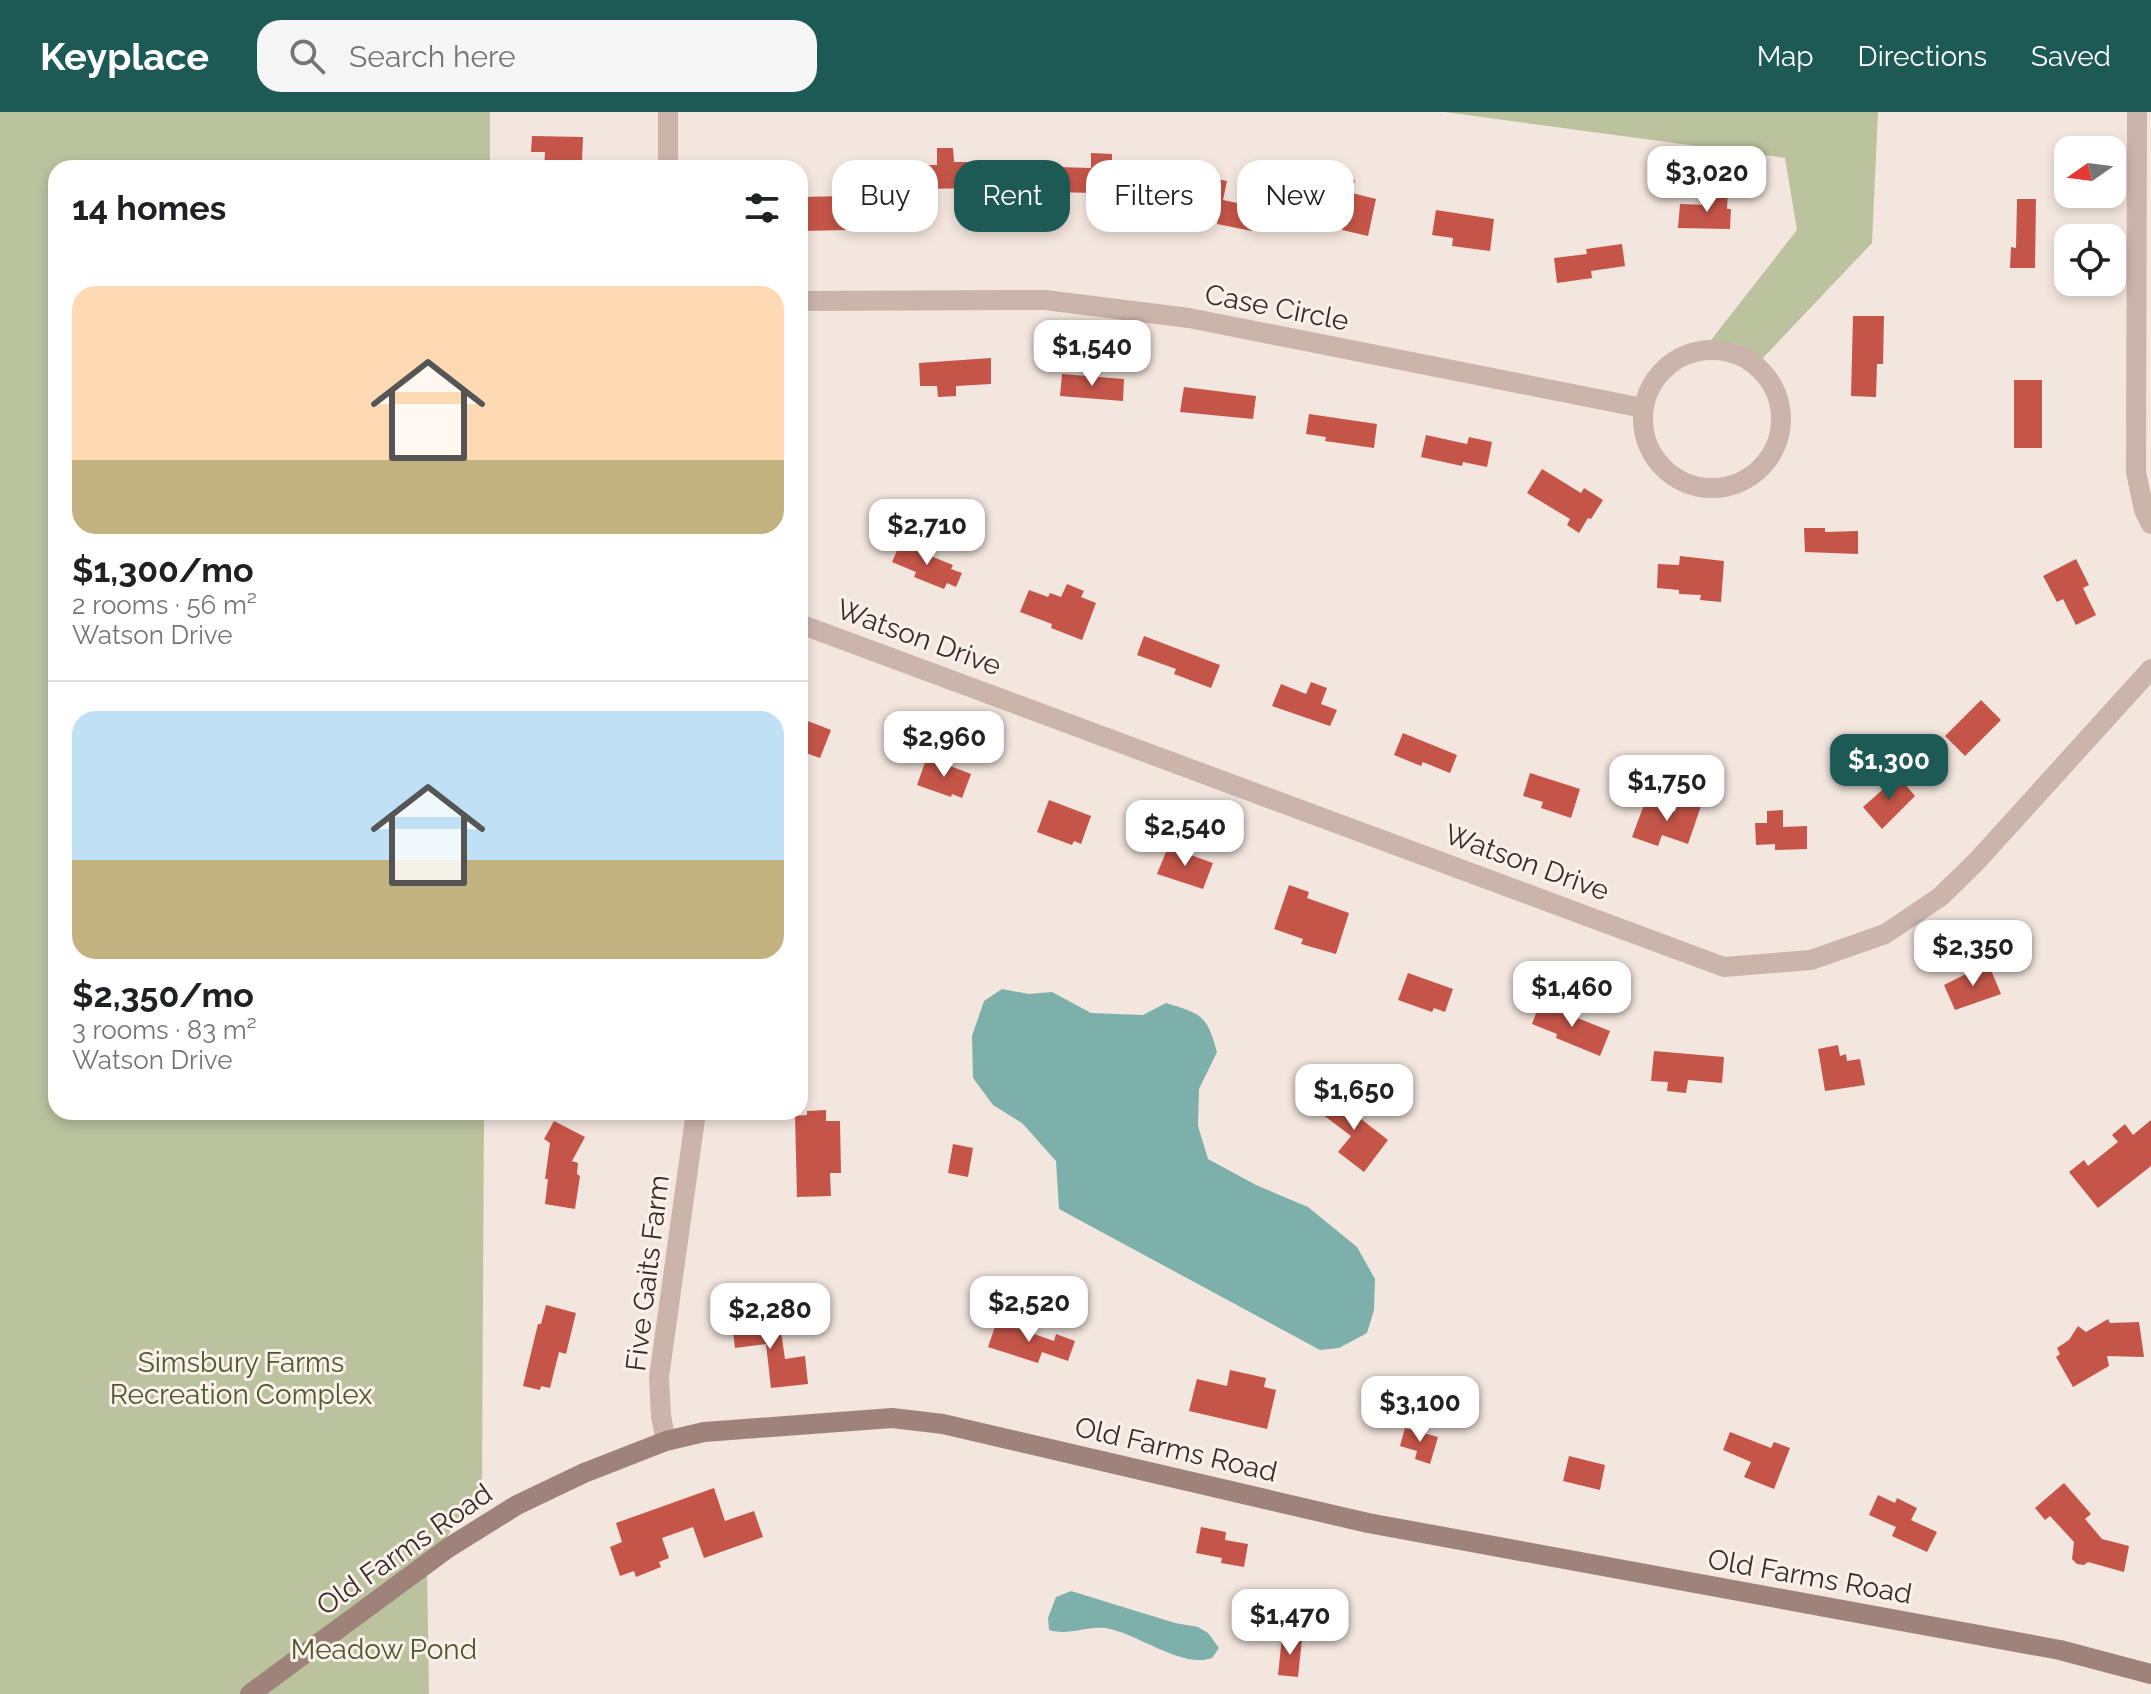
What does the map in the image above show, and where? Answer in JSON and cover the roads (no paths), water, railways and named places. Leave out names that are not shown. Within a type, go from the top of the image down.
[{"type":"street","points":[[668,112],[668,160]]},
{"type":"street","points":[[2137,112],[2136,472],[2144,510],[2151,524]]},
{"type":"street","name":"Case Circle","points":[[808,301],[1045,300],[1189,318],[1643,408]]},
{"type":"street","points":[[1700,350],[1722,350],[1742,356],[1762,370],[1775,390],[1781,413],[1780,436],[1770,458],[1754,475],[1733,486],[1709,489],[1686,485],[1666,473],[1651,454],[1643,432],[1643,408],[1649,387],[1662,370],[1679,357],[1700,350]]},
{"type":"street","name":"Watson Drive","points":[[808,627],[1724,967],[1811,960],[1885,934],[1940,897],[1976,862],[2151,669]]},
{"type":"street","name":"Five Gaits Farm","points":[[666,1441],[659,1377],[695,1120]]},
{"type":"street","name":"Old Farms Road","points":[[250,1694],[448,1548],[494,1519],[584,1473],[666,1441],[704,1432],[892,1418],[943,1424],[1368,1523],[2060,1650],[2151,1674]]},
{"type":"water","points":[[1002,989],[1029,994],[1052,992],[1091,1013],[1143,1015],[1166,1003],[1201,1018],[1210,1030],[1217,1052],[1199,1089],[1198,1126],[1208,1159],[1256,1185],[1308,1207],[1357,1247],[1375,1279],[1374,1310],[1367,1333],[1339,1348],[1320,1350],[1059,1209],[1056,1161],[1022,1123],[993,1105],[973,1078],[972,1036],[984,1001]]},
{"type":"water","points":[[1071,1591],[1175,1623],[1198,1627],[1208,1633],[1219,1648],[1212,1658],[1187,1659],[1105,1628],[1063,1632],[1049,1630],[1048,1618],[1056,1597]]},
{"type":"park label","name":"Simsbury Farms Recreation Complex","points":[[241,1378]]},
{"type":"park label","name":"Meadow Pond","points":[[384,1649]]}]
